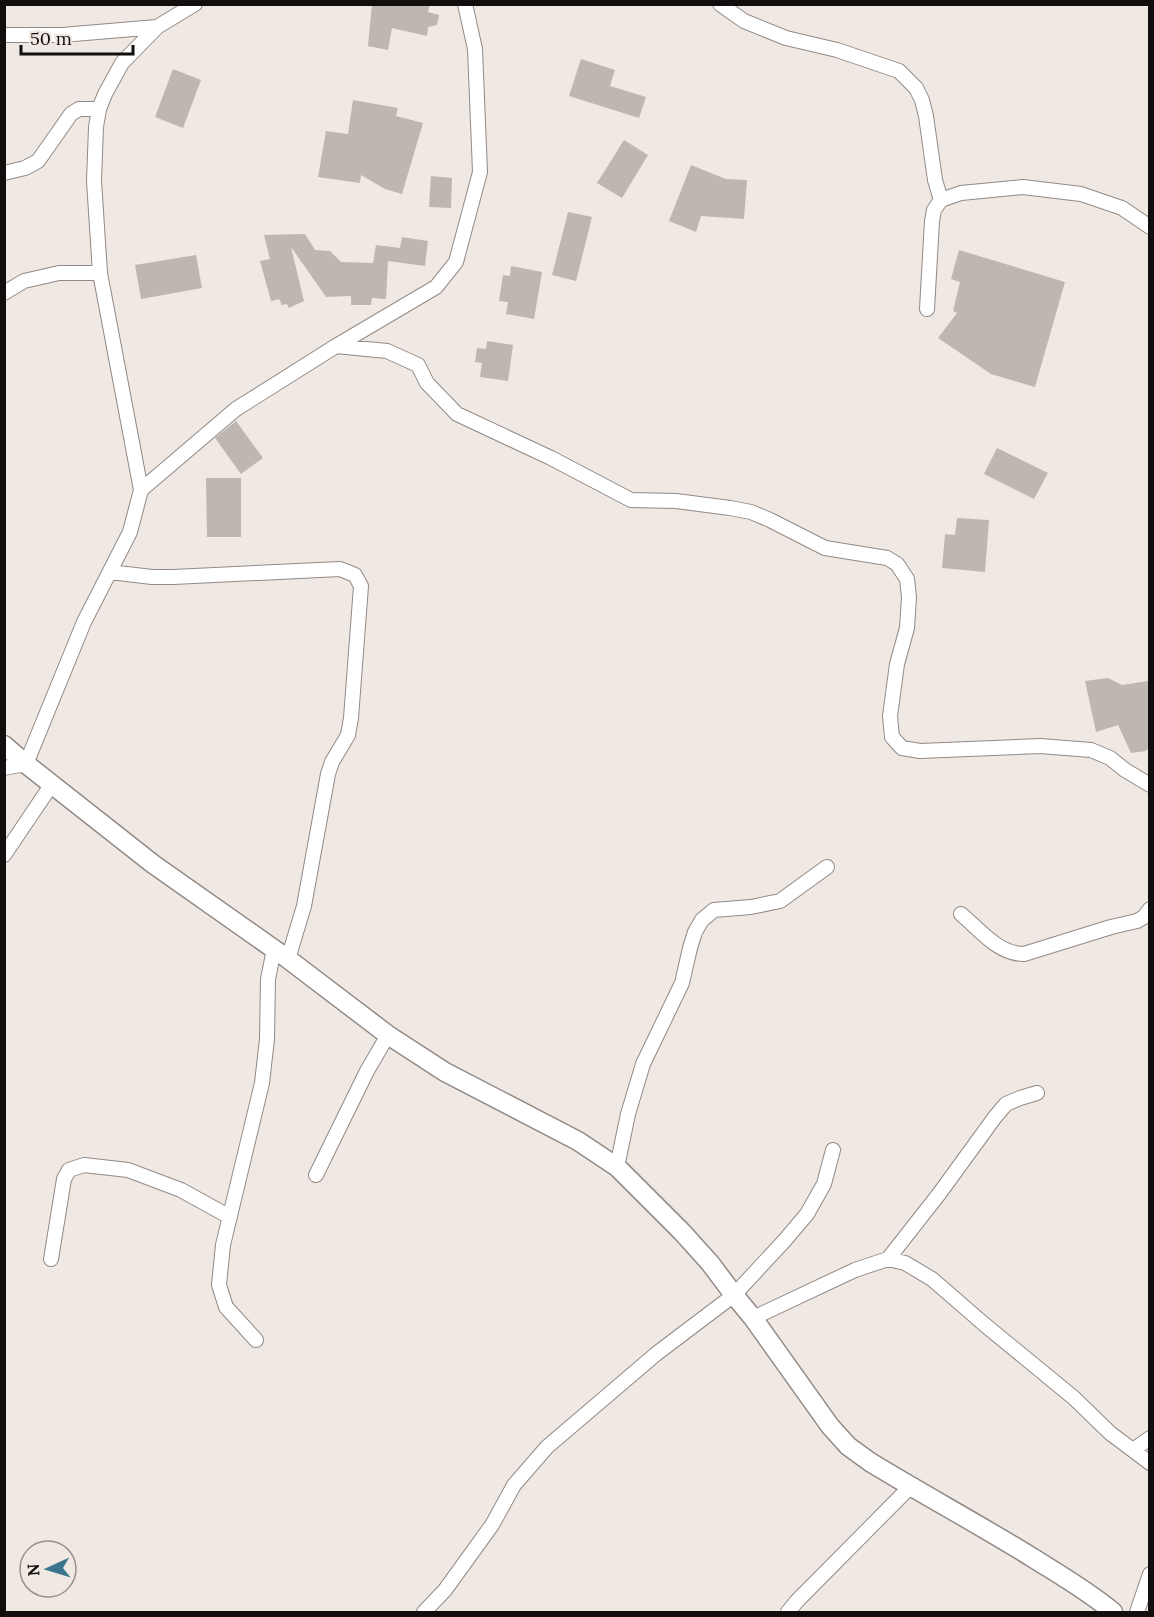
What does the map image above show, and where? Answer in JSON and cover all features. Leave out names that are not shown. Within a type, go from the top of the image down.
[{"type":"street","points":[[26,764],[84,622],[130,532],[141,490],[100,273],[94,181],[99,109],[122,63],[157,27],[195,4]]},
{"type":"street","points":[[141,490],[236,409],[436,287],[456,262],[480,171],[475,49],[465,4]]},
{"type":"street","points":[[720,4],[744,21],[786,38],[837,50],[899,71],[916,88],[922,100],[934,180],[941,200]]},
{"type":"street","points":[[4,35],[62,36],[157,27]]},
{"type":"street","points":[[4,173],[25,168],[38,161],[71,114],[79,109],[99,109]]},
{"type":"street","points":[[927,309],[932,221],[934,210],[941,200],[960,193],[1023,188],[1081,194],[1122,208],[1149,227]]},
{"type":"street","points":[[4,293],[24,281],[59,273],[100,273]]},
{"type":"street","points":[[336,346],[387,351],[418,365],[427,383],[457,414],[551,458],[631,500],[676,501],[751,512],[825,548],[887,558],[897,564],[907,579],[909,612],[897,664],[890,716],[892,737],[902,748],[920,751],[1040,746],[1091,750],[1110,758],[1149,785]]},
{"type":"street","points":[[110,572],[173,577],[340,569],[355,575],[361,586],[348,735],[332,762],[328,774],[304,906],[268,979],[267,1039],[262,1083],[223,1245],[219,1285],[226,1307],[255,1340]]},
{"type":"street","points":[[4,745],[153,864],[281,954],[388,1035],[445,1072],[578,1141],[617,1167],[710,1263],[753,1318],[830,1426],[848,1446],[870,1462],[1057,1573],[1113,1612]]},
{"type":"street","points":[[4,768],[26,764]]},
{"type":"street","points":[[4,855],[52,784]]},
{"type":"street","points":[[617,1167],[628,1114],[643,1064],[682,983],[695,932],[702,920],[714,910],[751,908],[780,902],[827,867]]},
{"type":"street","points":[[961,914],[1001,949],[1014,954],[1024,954],[1137,921],[1144,917],[1149,909]]},
{"type":"street","points":[[316,1175],[367,1071],[388,1035]]},
{"type":"street","points":[[888,1259],[1006,1104],[1037,1093]]},
{"type":"street","points":[[424,1612],[445,1590],[492,1525],[514,1485],[547,1447],[656,1354],[734,1295],[807,1214],[824,1184],[833,1150]]},
{"type":"street","points":[[51,1259],[64,1179],[69,1170],[84,1165],[128,1170],[182,1190],[230,1217]]},
{"type":"street","points":[[753,1318],[855,1270],[888,1259],[905,1263],[932,1279],[1149,1463]]},
{"type":"street","points":[[1133,1450],[1149,1438]]},
{"type":"street","points":[[788,1612],[910,1486]]},
{"type":"street","points":[[1137,1612],[1149,1574]]},
{"type":"building","points":[[372,4],[430,4],[428,12],[439,15],[437,25],[428,27],[427,36],[392,28],[388,50],[368,46]]},
{"type":"building","points":[[581,59],[615,70],[610,86],[646,97],[639,118],[569,96]]},
{"type":"building","points":[[173,69],[201,80],[183,128],[155,117]]},
{"type":"building","points":[[353,100],[398,108],[396,116],[423,123],[402,194],[385,189],[361,175],[360,183],[318,177],[326,131],[348,134]]},
{"type":"building","points":[[624,140],[648,155],[622,198],[597,183]]},
{"type":"building","points":[[691,165],[726,179],[747,180],[744,219],[701,216],[696,232],[669,221]]},
{"type":"building","points":[[431,176],[452,178],[451,208],[429,207]]},
{"type":"building","points":[[568,212],[592,217],[576,281],[552,275]]},
{"type":"building","points":[[305,234],[315,250],[330,251],[341,262],[373,263],[376,245],[400,248],[402,237],[428,241],[425,266],[388,261],[386,299],[372,298],[371,305],[351,305],[351,296],[326,297],[291,247],[304,301],[289,308],[287,304],[282,305],[279,299],[271,301],[260,261],[270,259],[264,235]]},
{"type":"building","points":[[959,250],[1065,282],[1035,387],[991,374],[938,338],[957,313],[953,311],[960,282],[951,279]]},
{"type":"building","points":[[196,255],[202,288],[141,299],[135,265]]},
{"type":"building","points":[[511,266],[542,272],[534,319],[506,314],[508,302],[499,301],[503,275],[510,276]]},
{"type":"building","points":[[487,341],[513,345],[508,381],[480,377],[482,363],[475,362],[477,348],[486,349]]},
{"type":"building","points":[[236,421],[263,458],[241,474],[215,438]]},
{"type":"building","points":[[997,448],[1048,473],[1034,499],[984,474]]},
{"type":"building","points":[[206,478],[241,478],[241,537],[207,537]]},
{"type":"building","points":[[957,518],[989,520],[985,572],[942,568],[945,534],[955,535]]},
{"type":"building","points":[[1108,678],[1122,685],[1148,681],[1149,747],[1146,751],[1131,753],[1118,725],[1096,732],[1085,681]]}]
